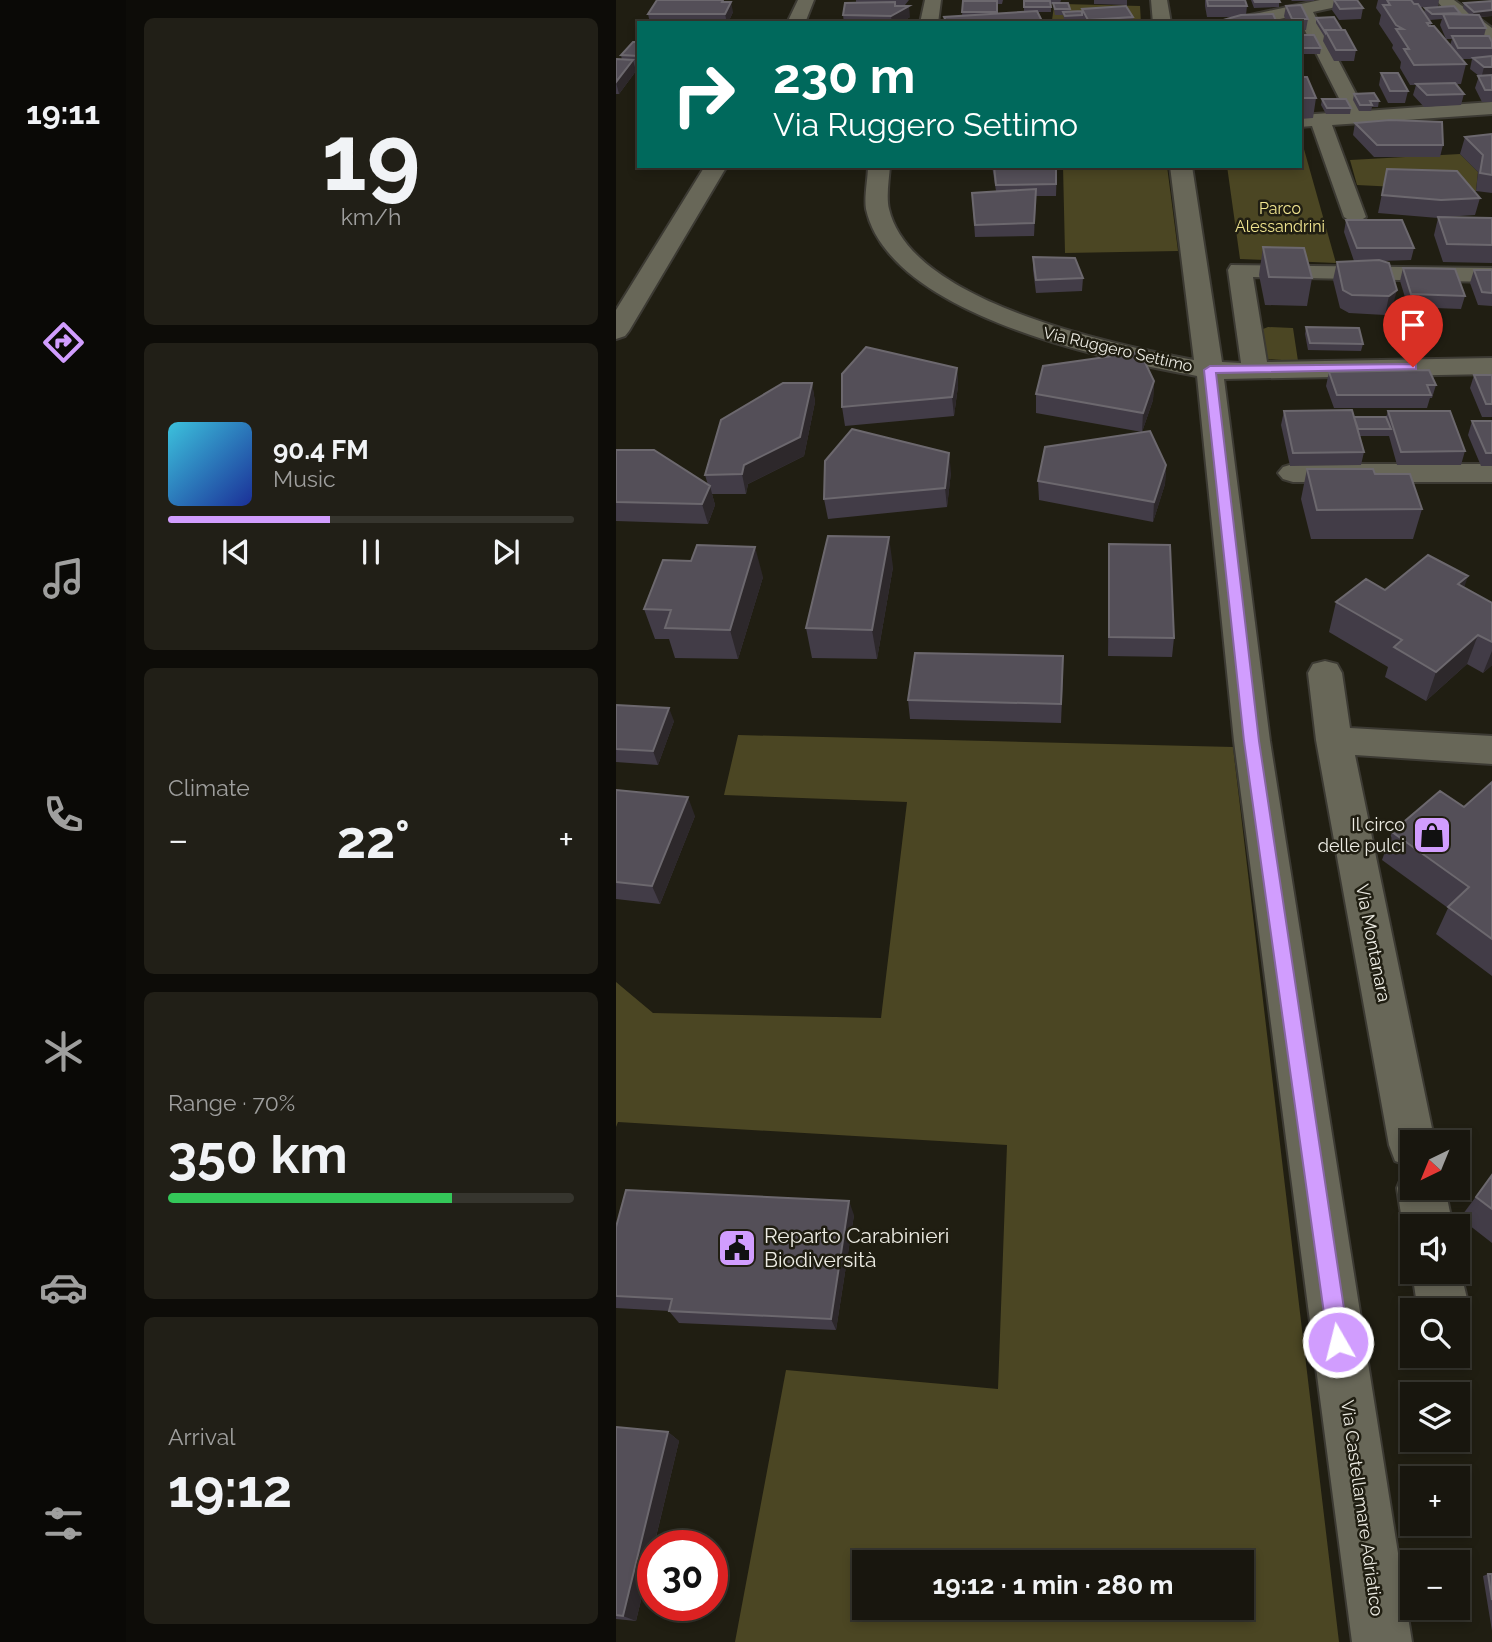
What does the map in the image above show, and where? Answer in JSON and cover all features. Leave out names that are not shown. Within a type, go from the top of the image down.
[{"type":"street","points":[[797,21],[806,0]]},
{"type":"street","points":[[929,21],[933,0]]},
{"type":"street","points":[[1159,0],[1162,21]]},
{"type":"street","points":[[1246,21],[1344,0]]},
{"type":"street","points":[[1444,0],[1457,13],[1492,36]]},
{"type":"street","points":[[1303,9],[1358,116]]},
{"type":"street","points":[[1355,217],[1310,120],[1492,108]]},
{"type":"street","points":[[616,331],[715,168]]},
{"type":"street","name":"Via Ruggero Settimo","points":[[879,168],[875,194],[890,237],[925,273],[986,310],[1048,334],[1210,370],[1492,366]]},
{"type":"street","name":"Via Castellamare Adriatico","points":[[1181,168],[1210,370],[1252,741],[1382,1642]]},
{"type":"street","points":[[1255,370],[1240,270],[1492,275]]},
{"type":"street","points":[[1293,472],[1492,473]]},
{"type":"street","name":"Via Montanara","points":[[1325,673],[1334,740],[1409,1130]]},
{"type":"street","points":[[1334,740],[1492,750]]},
{"type":"green space","points":[[1054,6],[1140,6],[1141,21],[1050,21]]},
{"type":"green space","name":"Parco Alessandrini","points":[[1302,142],[1336,263],[1240,259],[1227,168],[1302,168]]},
{"type":"green space","points":[[1460,154],[1478,172],[1476,191],[1357,185],[1350,160]]},
{"type":"green space","points":[[1063,168],[1167,168],[1178,251],[1065,253]]},
{"type":"green space","points":[[1268,327],[1293,328],[1298,361],[1264,359],[1258,331]]},
{"type":"green space","points":[[738,735],[1233,747],[1339,1642],[735,1642],[786,1370],[998,1389],[1007,1145],[618,1122],[616,1127],[616,982],[653,1013],[881,1018],[907,802],[724,795]]},
{"type":"building","points":[[657,0],[731,2],[725,14],[648,14]]},
{"type":"building","points":[[1207,0],[1245,0],[1247,6],[1208,6]]},
{"type":"building","points":[[1254,0],[1279,0],[1280,2],[1255,2]]},
{"type":"building","points":[[1334,0],[1357,0],[1363,8],[1340,9]]},
{"type":"building","points":[[1387,0],[1411,0],[1418,4],[1431,23],[1427,23],[1429,26],[1434,26],[1466,64],[1414,65],[1404,49],[1409,49],[1396,29],[1403,29],[1396,25],[1383,5],[1390,5]]},
{"type":"building","points":[[963,1],[997,1],[997,12],[962,12]]},
{"type":"building","points":[[1024,1],[1050,1],[1051,7],[1024,7]]},
{"type":"building","points":[[1492,1],[1492,10],[1474,12],[1464,3]]},
{"type":"building","points":[[895,2],[895,6],[909,6],[891,16],[843,15],[845,3]]},
{"type":"building","points":[[1053,3],[1068,3],[1070,9],[1055,9]]},
{"type":"building","points":[[1301,5],[1308,19],[1292,19],[1286,6]]},
{"type":"building","points":[[1126,6],[1133,17],[1088,20],[1082,9]]},
{"type":"building","points":[[1454,6],[1460,13],[1432,14],[1425,8]]},
{"type":"building","points":[[1037,11],[1042,21],[946,21],[944,17]]},
{"type":"building","points":[[1082,11],[1082,15],[1065,16],[1063,12]]},
{"type":"building","points":[[1273,14],[1276,21],[1220,21],[1241,15]]},
{"type":"building","points":[[1443,14],[1479,15],[1486,28],[1449,28]]},
{"type":"building","points":[[1334,17],[1342,30],[1325,32],[1316,18]]},
{"type":"building","points":[[1325,30],[1345,30],[1356,50],[1336,50]]},
{"type":"building","points":[[1302,35],[1314,35],[1321,48],[1302,48]]},
{"type":"building","points":[[1452,36],[1489,36],[1492,48],[1458,48]]},
{"type":"building","points":[[633,42],[637,42],[637,56],[621,55]]},
{"type":"building","points":[[1492,56],[1492,67],[1484,67],[1473,58]]},
{"type":"building","points":[[616,59],[633,60],[616,82]]},
{"type":"building","points":[[1381,73],[1398,73],[1408,91],[1390,91]]},
{"type":"building","points":[[1492,75],[1492,90],[1485,90],[1478,76]]},
{"type":"building","points":[[1302,77],[1307,77],[1316,98],[1302,98]]},
{"type":"building","points":[[1455,83],[1464,94],[1427,95],[1416,84]]},
{"type":"building","points":[[1374,93],[1379,101],[1370,101],[1372,105],[1360,105],[1354,94]]},
{"type":"building","points":[[1322,99],[1346,99],[1351,108],[1327,108]]},
{"type":"building","points":[[1390,120],[1442,122],[1443,145],[1377,145],[1355,123]]},
{"type":"building","points":[[1492,134],[1492,175],[1480,173],[1483,155],[1465,137]]},
{"type":"building","points":[[994,168],[1056,168],[1056,184],[996,185]]},
{"type":"building","points":[[1387,169],[1457,171],[1480,198],[1441,200],[1382,195]]},
{"type":"building","points":[[1036,189],[1034,223],[975,225],[972,193]]},
{"type":"building","points":[[1438,217],[1492,218],[1492,245],[1447,244]]},
{"type":"building","points":[[1346,220],[1402,220],[1414,248],[1357,248]]},
{"type":"building","points":[[1263,247],[1304,248],[1312,278],[1269,277]]},
{"type":"building","points":[[1033,257],[1075,258],[1083,278],[1036,280]]},
{"type":"building","points":[[1379,260],[1389,263],[1397,290],[1389,296],[1352,295],[1343,290],[1337,262]]},
{"type":"building","points":[[1403,268],[1455,269],[1465,296],[1411,294]]},
{"type":"building","points":[[1474,270],[1492,270],[1492,293],[1482,292]]},
{"type":"building","points":[[1306,327],[1359,328],[1363,344],[1310,343]]},
{"type":"building","points":[[866,347],[957,368],[952,397],[842,407],[842,374]]},
{"type":"building","points":[[1140,352],[1154,381],[1143,413],[1036,394],[1043,366]]},
{"type":"building","points":[[1429,370],[1436,385],[1427,385],[1431,395],[1337,395],[1329,372]]},
{"type":"building","points":[[1474,375],[1492,375],[1492,404],[1486,404]]},
{"type":"building","points":[[783,383],[812,383],[800,437],[744,465],[742,474],[705,475],[721,420]]},
{"type":"building","points":[[1352,410],[1364,452],[1293,453],[1284,411]]},
{"type":"building","points":[[1388,411],[1450,411],[1465,451],[1401,452]]},
{"type":"building","points":[[1354,417],[1386,417],[1391,429],[1358,429]]},
{"type":"building","points":[[1472,421],[1492,421],[1492,453],[1486,453]]},
{"type":"building","points":[[852,429],[949,453],[945,488],[824,499],[825,461]]},
{"type":"building","points":[[1150,431],[1166,465],[1154,502],[1038,481],[1045,447]]},
{"type":"building","points":[[616,450],[654,450],[710,486],[702,504],[616,502]]},
{"type":"building","points":[[1307,469],[1373,469],[1375,474],[1410,474],[1422,509],[1317,510]]},
{"type":"building","points":[[828,536],[889,537],[872,630],[806,628]]},
{"type":"building","points":[[1109,544],[1170,545],[1174,638],[1109,637]]},
{"type":"building","points":[[697,545],[755,547],[730,630],[665,628],[671,610],[644,609],[663,560],[691,561]]},
{"type":"building","points":[[1428,555],[1468,576],[1458,584],[1492,603],[1492,642],[1478,635],[1436,672],[1394,647],[1402,640],[1336,602],[1366,579],[1385,590]]},
{"type":"building","points":[[915,653],[1063,656],[1061,704],[908,700]]},
{"type":"building","points":[[616,705],[669,708],[653,751],[616,749]]},
{"type":"building","points":[[1492,782],[1492,939],[1448,907],[1469,887],[1392,832],[1440,791],[1464,807]]},
{"type":"building","points":[[616,790],[688,797],[652,886],[616,882]]},
{"type":"building","points":[[1492,1175],[1492,1209],[1476,1197]]},
{"type":"building","name":"Reparto Carabinieri Biodiversità","points":[[626,1190],[849,1201],[831,1319],[669,1311],[672,1299],[616,1296],[616,1227]]},
{"type":"building","points":[[616,1427],[668,1432],[644,1530],[637,1530],[637,1559],[623,1616],[616,1615]]},
{"type":"building","points":[[1488,1574],[1492,1574],[1492,1600]]},
{"type":"place","name":"Il circo delle pulci","points":[[1432,835]]},
{"type":"place","name":"Reparto Carabinieri Biodiversità","points":[[737,1248]]},
{"type":"route","points":[[1338,1342],[1252,741],[1210,370],[1413,367]]}]
